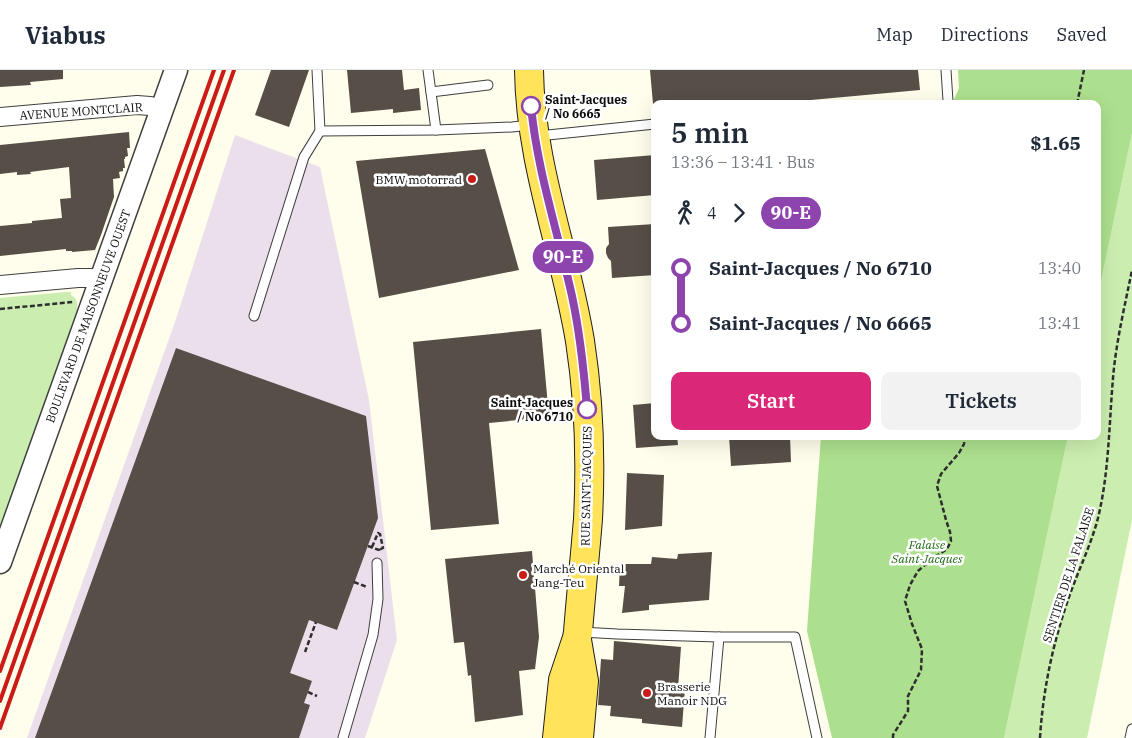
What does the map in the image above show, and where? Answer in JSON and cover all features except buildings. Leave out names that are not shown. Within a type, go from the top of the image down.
[{"type":"main road","name":"RUE SAINT-JACQUES","points":[[529,70],[534,131],[572,297],[580,343],[585,378],[588,432],[589,484],[586,547],[577,635],[562,680],[557,738]]},
{"type":"main road","name":"RUE SAINT-JACQUES","points":[[577,635],[584,681],[579,738]]},
{"type":"street","name":"BOULEVARD DE MAISONNEUVE OUEST","points":[[0,562],[176,70]]},
{"type":"street","name":"AVENUE MONTCLAIR","points":[[0,117],[137,105],[161,109]]},
{"type":"street","points":[[0,285],[78,278],[100,280]]},
{"type":"lane","points":[[254,316],[304,157],[320,131],[316,70]]},
{"type":"lane","points":[[428,70],[436,130]]},
{"type":"lane","points":[[946,70],[948,100]]},
{"type":"lane","points":[[431,92],[488,85]]},
{"type":"lane","points":[[320,131],[512,127],[549,134],[651,124]]},
{"type":"lane","points":[[343,738],[373,635],[378,599],[378,560]]},
{"type":"lane","points":[[577,635],[795,637],[817,738]]},
{"type":"lane","points":[[710,738],[719,636]]},
{"type":"lane","points":[[1130,738],[1132,729]]},
{"type":"path","points":[[1078,100],[1084,70]]},
{"type":"path","name":"SENTIER DE LA FALAISE","points":[[1040,738],[1044,695],[1054,647],[1070,595],[1094,532],[1102,496],[1111,417],[1113,377],[1119,334],[1132,270]]},
{"type":"path","points":[[0,308],[79,301]]},
{"type":"path","points":[[893,738],[908,710],[908,696],[920,670],[922,656],[922,649],[905,601],[910,585],[918,571],[947,549],[951,541],[937,486],[941,474],[959,454],[964,440]]},
{"type":"path","points":[[372,547],[378,533],[380,534],[383,548],[379,550],[378,560]]},
{"type":"path","points":[[368,546],[379,550]]},
{"type":"path","points":[[354,582],[372,588]]},
{"type":"path","points":[[305,652],[316,622]]},
{"type":"path","points":[[308,692],[317,696]]},
{"type":"shaded area","points":[[235,135],[320,167],[369,400],[397,640],[365,738],[27,738],[176,319]]},
{"type":"green space","points":[[958,70],[1132,70],[1132,133],[1101,282],[1101,100],[954,100],[959,88]]},
{"type":"green space","points":[[1132,133],[1132,520],[1087,738],[1004,738],[1067,440],[1101,440],[1101,282]]},
{"type":"green space","points":[[71,292],[71,295],[76,299],[77,310],[0,528],[0,298]]},
{"type":"green space","name":"Falaise Saint-Jacques","points":[[821,440],[1067,440],[1004,738],[832,738],[807,631]]},
{"type":"railway","points":[[0,671],[214,70]]},
{"type":"railway","points":[[0,701],[224,70]]},
{"type":"railway","points":[[0,728],[234,70]]},
{"type":"bus line","name":"90-E","points":[[531,106],[540,166],[578,328],[587,409]]},
{"type":"place","name":"Saint-Jacques / No 6665","points":[[531,106]]},
{"type":"place","name":"BMW motorrad","points":[[472,179]]},
{"type":"place","name":"Saint-Jacques / No 6710","points":[[587,409]]},
{"type":"place","name":"Marché Oriental Jang-Teu","points":[[523,575]]},
{"type":"place","name":"Brasserie Manoir NDG","points":[[647,693]]}]
